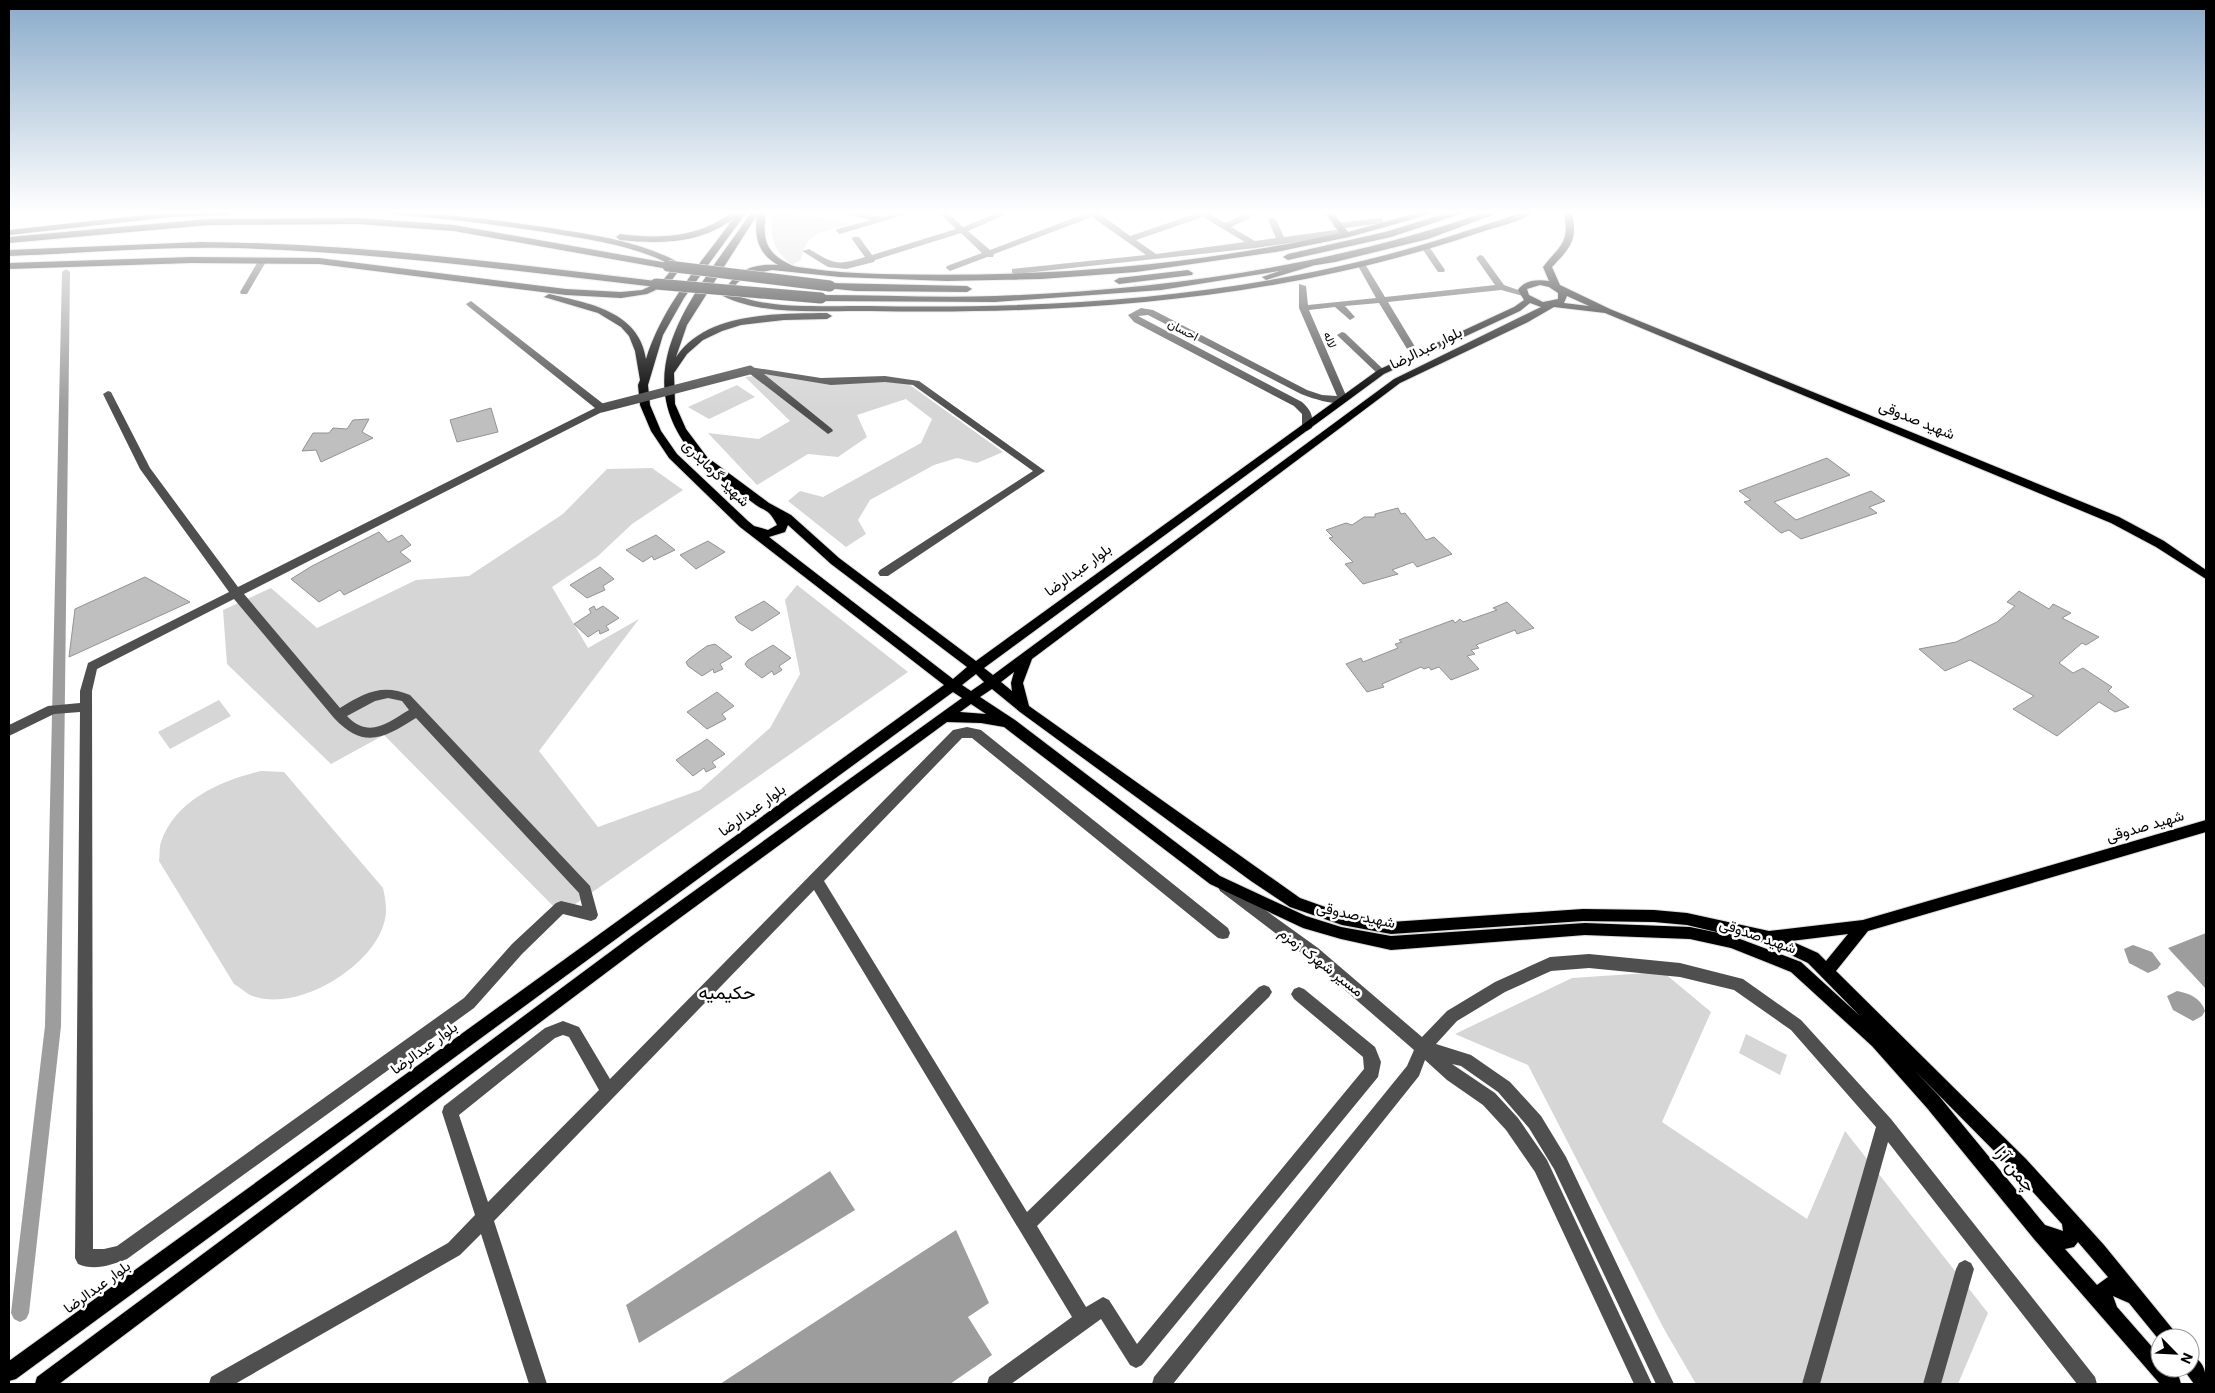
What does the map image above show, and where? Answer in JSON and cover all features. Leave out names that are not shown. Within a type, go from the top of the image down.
[{"type":"highway","points":[[600,278],[821,298],[926,300],[1031,298],[1161,287],[1217,278]]},
{"type":"highway","points":[[765,278],[863,289],[1009,289],[1079,285],[1143,278]]},
{"type":"main road","points":[[440,278],[534,294],[582,305],[614,315],[631,333],[639,348],[643,384]]},
{"type":"main road","points":[[449,278],[566,292],[621,295],[655,289],[669,278]]},
{"type":"main road","name":"شهید گرمابدری","points":[[694,278],[680,297],[658,335],[643,384],[646,405],[656,431],[674,456],[744,524],[906,648],[932,671],[973,697]]},
{"type":"main road","name":"شهید گرمابدری","points":[[711,278],[682,325],[672,350],[668,378],[670,404],[681,430],[703,458],[765,506],[786,518],[835,561],[992,683]]},
{"type":"main road","points":[[737,278],[731,283],[726,294],[740,300],[778,306],[949,311]]},
{"type":"main road","points":[[928,278],[1000,278]]},
{"type":"main road","points":[[1178,296],[1259,278]]},
{"type":"main road","points":[[668,378],[677,359],[689,346],[709,332],[741,321],[786,316],[906,315],[1140,301],[1303,278]]},
{"type":"main road","points":[[1552,278],[1563,297],[1553,304]]},
{"type":"main road","name":"بلوار عبدالرضا","points":[[9,1372],[1307,428],[1381,372],[1512,311],[1526,296],[1524,287],[1533,283],[1545,283],[1556,287]]},
{"type":"main road","points":[[1556,287],[1607,311]]},
{"type":"main road","points":[[1526,296],[1541,304],[1607,311]]},
{"type":"main road","name":"بلوار عبدالرضا","points":[[44,1384],[638,940],[945,718],[1397,381],[1525,320],[1553,304]]},
{"type":"main road","points":[[1512,311],[1521,314],[1525,320]]},
{"type":"main road","name":"شهید صدوقی","points":[[1607,311],[2115,520],[2160,544],[2206,575]]},
{"type":"main road","points":[[744,524],[768,534],[781,529],[783,524],[781,520],[765,506]]},
{"type":"main road","points":[[2160,544],[2206,562]]},
{"type":"main road","points":[[1024,709],[1016,689],[1016,678],[1028,656]]},
{"type":"main road","name":"شهید صدوقی","points":[[992,683],[1024,709],[1256,877],[1295,903],[1342,919],[1391,928],[1583,915],[1654,916],[1687,919],[1768,937],[1813,958],[1826,970]]},
{"type":"main road","name":"شهید صدوقی","points":[[973,697],[1215,880],[1303,922],[1342,934],[1391,943],[1585,929],[1690,933],[1732,942],[1763,953],[1796,967],[1819,987]]},
{"type":"main road","points":[[945,718],[981,718],[1010,724]]},
{"type":"main road","name":"شهید صدوقی","points":[[1768,937],[1864,926],[2206,826]]},
{"type":"main road","points":[[1826,970],[1834,964],[1864,926]]},
{"type":"main road","name":"چمن آرا","points":[[1826,970],[2020,1165],[2070,1220],[2161,1328]]},
{"type":"main road","name":"چمن آرا","points":[[1819,987],[1877,1041],[1933,1102],[2040,1233],[2172,1384]]},
{"type":"main road","points":[[2040,1233],[2068,1241],[2072,1236],[2070,1220]]},
{"type":"main road","points":[[2110,1315],[2103,1291],[2109,1286],[2119,1288],[2137,1299]]},
{"type":"street","points":[[244,292],[252,278]]},
{"type":"street","points":[[1369,278],[1415,355]]},
{"type":"street","points":[[1494,278],[1501,287]]},
{"type":"street","name":"لاله","points":[[1302,286],[1304,308],[1343,400]]},
{"type":"street","points":[[1304,308],[1501,287],[1526,296]]},
{"type":"street","points":[[471,304],[602,408]]},
{"type":"street","points":[[1338,305],[1350,316]]},
{"type":"street","points":[[1327,306],[1336,317]]},
{"type":"street","name":"احسان","points":[[1307,428],[1308,417],[1306,410],[1137,320],[1133,315],[1141,311],[1150,312],[1298,389],[1321,398],[1343,400]]},
{"type":"street","points":[[1342,335],[1381,372]]},
{"type":"street","points":[[750,370],[766,380],[828,431]]},
{"type":"street","points":[[338,716],[370,697],[391,693],[406,698],[584,890],[591,914],[561,907],[517,949],[469,1003],[121,1253],[104,1258],[84,1258],[86,691],[92,666],[602,408],[750,370],[774,372],[830,382],[903,378],[916,383],[1040,471],[884,573]]},
{"type":"street","points":[[1284,397],[1292,399],[1298,397],[1298,389]]},
{"type":"street","points":[[108,394],[145,469],[235,592],[338,716],[356,731],[372,732],[391,727],[417,711]]},
{"type":"street","points":[[9,731],[52,709],[86,706]]},
{"type":"street","points":[[218,1384],[454,1249],[958,734],[967,732],[976,734],[1223,933]]},
{"type":"street","points":[[815,880],[1084,1320]]},
{"type":"street","name":"مسیر شهرک زمزم","points":[[1215,880],[1313,953],[1390,1018],[1453,1075],[1489,1099],[1512,1124],[1541,1166],[1643,1384]]},
{"type":"street","points":[[1288,936],[1292,923],[1303,922]]},
{"type":"street","points":[[1161,1384],[1413,1071],[1422,1048],[1452,1016],[1500,987],[1550,964],[1589,962],[1680,970],[1738,984],[1796,1025],[1884,1125],[2088,1384]]},
{"type":"street","points":[[1026,1225],[1264,992]]},
{"type":"street","points":[[996,1384],[1103,1306],[1136,1359],[1372,1072],[1374,1062],[1369,1052],[1300,994]]},
{"type":"street","points":[[538,1384],[450,1112],[550,1033],[563,1028],[574,1032],[608,1091]]},
{"type":"street","points":[[1422,1048],[1466,1060],[1504,1088],[1535,1122],[1560,1163],[1665,1384]]},
{"type":"street","points":[[1811,1384],[1884,1125]]},
{"type":"street","points":[[1932,1384],[1965,1269]]},
{"type":"shaded area","points":[[783,373],[830,382],[903,380],[1003,452],[977,463],[957,458],[934,465],[870,500],[858,520],[866,534],[846,547],[788,501],[800,491],[823,497],[921,443],[932,419],[906,399],[857,415],[867,437],[838,457],[808,454],[757,485],[708,433],[759,439],[790,421],[745,377]]},
{"type":"shaded area","points":[[737,385],[755,397],[709,419],[688,407]]},
{"type":"shaded area","points":[[652,468],[683,490],[632,524],[598,556],[552,587],[588,648],[639,619],[539,751],[598,827],[700,790],[770,728],[800,674],[785,600],[797,585],[908,672],[561,914],[384,735],[331,764],[227,664],[223,610],[271,588],[317,628],[416,580],[469,576],[563,514],[607,469]]},
{"type":"shaded area","points":[[219,700],[231,716],[170,749],[158,732]]},
{"type":"shaded area","points":[[261,771],[284,772],[383,888],[386,903],[386,917],[383,926],[375,942],[363,958],[347,972],[328,984],[308,993],[288,998],[268,999],[250,995],[234,984],[159,861],[160,844],[168,827],[177,814],[189,803],[216,786]]},
{"type":"shaded area","points":[[2206,933],[2206,989],[2168,948]]},
{"type":"shaded area","points":[[2133,945],[2152,952],[2161,964],[2157,969],[2148,973],[2129,963],[2124,949]]},
{"type":"shaded area","points":[[1663,972],[1711,1012],[1662,1122],[1807,1219],[1845,1131],[1988,1313],[1958,1384],[1696,1384],[1664,1329],[1528,1065],[1455,1034],[1572,978]]},
{"type":"shaded area","points":[[2177,991],[2198,999],[2205,1011],[2202,1016],[2193,1021],[2173,1010],[2167,996]]},
{"type":"shaded area","points":[[1746,1034],[1787,1055],[1780,1075],[1739,1053]]},
{"type":"shaded area","points":[[830,1171],[855,1210],[639,1343],[626,1305]]},
{"type":"shaded area","points":[[956,1230],[989,1303],[968,1317],[992,1355],[950,1384],[720,1384]]},
{"type":"building","points":[[491,408],[498,432],[457,442],[450,420]]},
{"type":"building","points":[[369,419],[362,432],[373,438],[321,462],[316,450],[302,451],[313,433],[329,433],[333,428],[347,429],[353,420]]},
{"type":"building","points":[[1827,458],[1850,475],[1774,502],[1796,520],[1871,491],[1885,501],[1869,507],[1877,513],[1801,539],[1789,530],[1781,533],[1744,502],[1751,500],[1739,491]]},
{"type":"building","points":[[1398,508],[1401,514],[1405,513],[1426,540],[1434,537],[1452,554],[1417,567],[1413,562],[1392,570],[1398,574],[1363,584],[1345,564],[1353,562],[1329,538],[1333,537],[1326,530],[1346,523],[1352,525],[1364,517],[1375,517],[1375,514]]},
{"type":"building","points":[[379,532],[388,542],[402,535],[411,545],[400,552],[411,561],[344,595],[340,590],[319,602],[291,579],[312,566]]},
{"type":"building","points":[[656,535],[675,550],[654,560],[652,556],[643,562],[626,550]]},
{"type":"building","points":[[708,541],[725,552],[696,569],[680,555]]},
{"type":"building","points":[[600,567],[614,579],[603,586],[605,590],[587,598],[570,585]]},
{"type":"building","points":[[145,577],[190,602],[69,657],[75,609]]},
{"type":"building","points":[[2019,591],[2049,609],[2053,604],[2071,613],[2062,618],[2099,637],[2086,645],[2082,643],[2059,663],[2073,673],[2083,668],[2112,687],[2108,691],[2129,707],[2115,712],[2099,702],[2057,736],[2013,709],[2034,696],[1970,660],[1945,671],[1919,649],[1956,642],[1997,622],[2015,606],[2007,602]]},
{"type":"building","points":[[764,601],[780,613],[752,631],[738,622],[735,617]]},
{"type":"building","points":[[1507,602],[1534,628],[1517,634],[1515,630],[1476,645],[1479,648],[1471,650],[1475,654],[1467,656],[1479,669],[1451,680],[1439,667],[1431,670],[1429,667],[1424,669],[1421,667],[1382,684],[1384,687],[1367,692],[1346,664],[1361,658],[1363,662],[1398,648],[1395,644],[1402,642],[1399,640],[1453,620],[1455,623],[1460,619],[1463,622],[1497,610],[1493,608]]},
{"type":"building","points":[[594,606],[596,610],[603,606],[619,618],[606,626],[609,630],[600,634],[599,630],[588,637],[574,624],[591,613],[589,609]]},
{"type":"building","points":[[715,644],[732,657],[720,664],[723,669],[714,673],[713,669],[702,676],[688,666],[686,662],[689,659],[707,646]]},
{"type":"building","points":[[773,645],[791,658],[779,666],[782,670],[774,675],[772,671],[762,678],[745,664],[748,660]]},
{"type":"building","points":[[717,692],[734,706],[722,714],[726,719],[707,729],[687,712]]},
{"type":"building","points":[[707,739],[725,754],[712,762],[716,767],[706,772],[704,768],[693,776],[676,760]]},
{"type":"waterway","points":[[20,1313],[53,1026],[66,278]]},
{"type":"district","name":"حکیمیه","points":[[727,992]]}]
